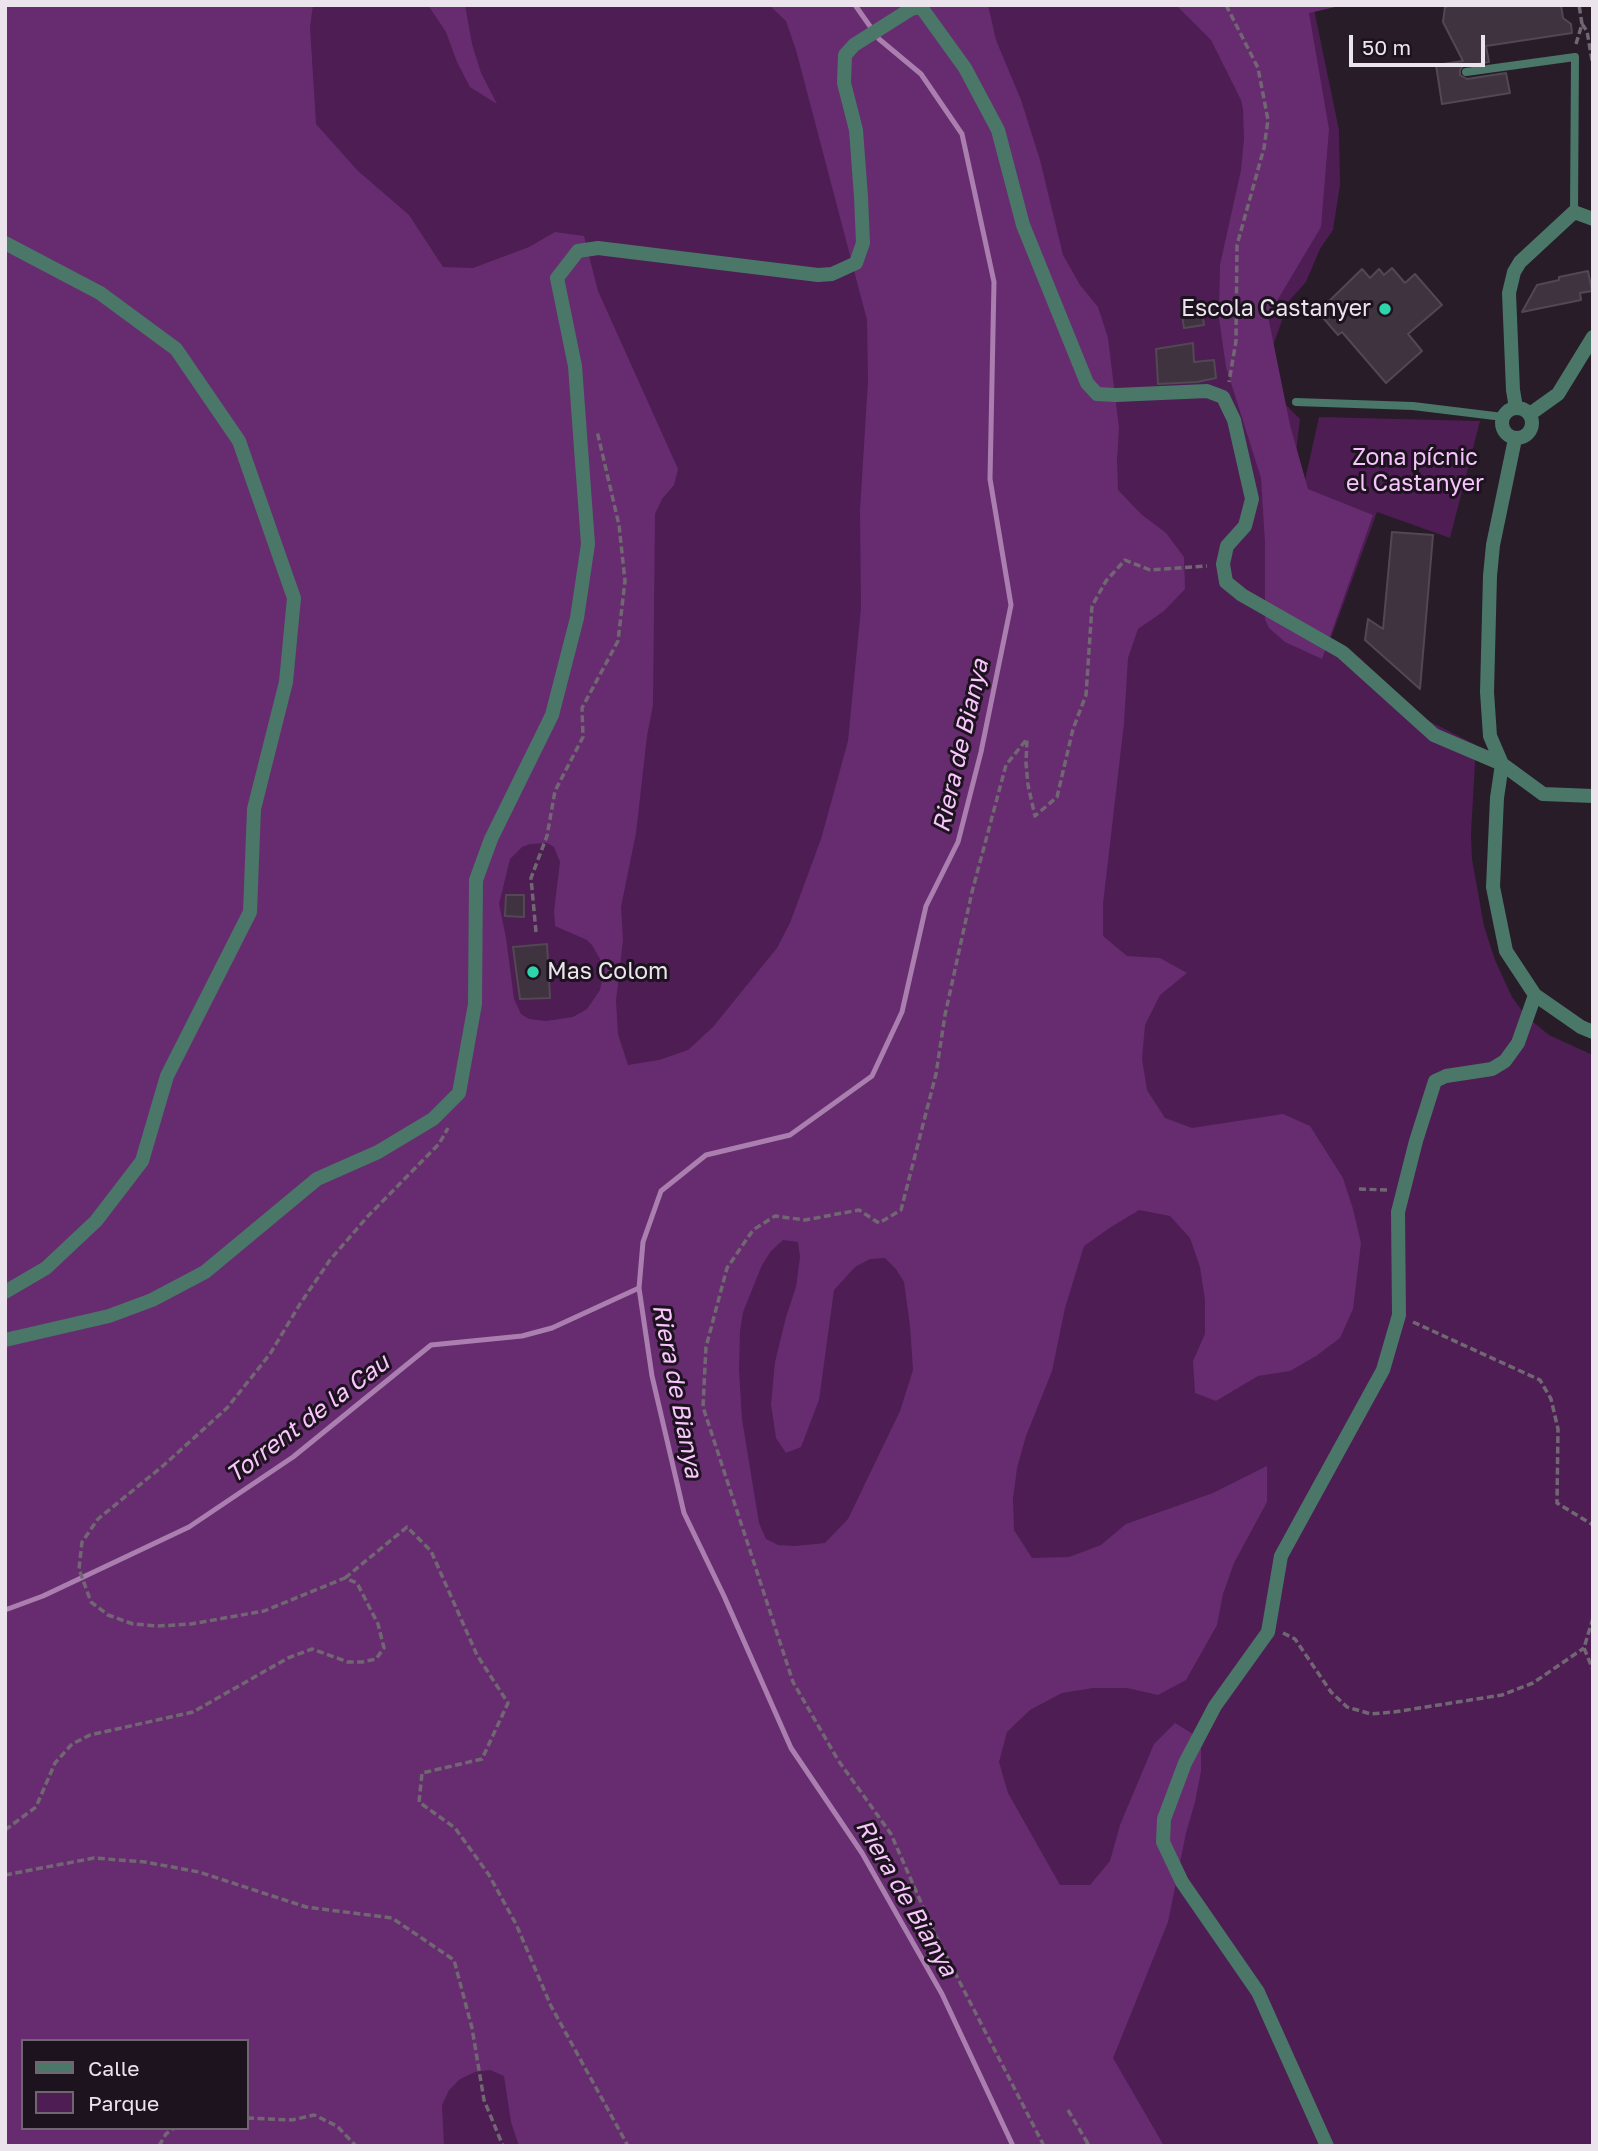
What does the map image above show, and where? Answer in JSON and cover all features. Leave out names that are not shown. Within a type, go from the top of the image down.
[{"type":"street","points":[[5,1340],[109,1316],[152,1300],[205,1272],[317,1180],[378,1152],[433,1119],[458,1093],[475,1004],[477,880],[491,839],[552,715],[577,618],[588,544],[575,366],[557,278],[578,251],[598,248],[818,275],[832,274],[856,263],[863,243],[861,197],[856,130],[844,83],[845,55],[854,45],[911,9],[921,7],[965,68],[999,130],[1023,225],[1087,383],[1097,394],[1206,391],[1223,397],[1234,420],[1252,499],[1245,526],[1227,546],[1223,564],[1226,582],[1342,652],[1434,735],[1502,764],[1543,794],[1593,796]]},
{"type":"street","points":[[1593,219],[1574,212],[1520,262],[1514,272],[1509,293],[1513,390],[1523,411],[1532,428],[1522,438],[1515,439],[1505,433],[1502,423],[1508,410],[1523,411],[1558,394],[1593,337]]},
{"type":"street","points":[[5,243],[100,293],[177,349],[239,441],[294,598],[286,682],[254,808],[250,912],[167,1076],[142,1161],[96,1221],[46,1268],[5,1292]]},
{"type":"street","points":[[1515,439],[1493,545],[1490,576],[1487,692],[1490,736],[1502,764],[1497,798],[1493,887],[1506,951],[1535,995],[1581,1027],[1593,1032]]},
{"type":"street","points":[[1327,2146],[1258,1992],[1182,1882],[1163,1842],[1164,1819],[1185,1763],[1215,1706],[1268,1632],[1281,1556],[1383,1370],[1399,1315],[1398,1212],[1435,1081],[1446,1076],[1492,1069],[1505,1061],[1518,1043],[1535,995]]},
{"type":"lane","points":[[1466,72],[1575,57],[1574,212]]},
{"type":"lane","points":[[1296,402],[1413,406],[1503,417]]},
{"type":"path","points":[[1223,397],[1230,378],[1236,341],[1237,245],[1264,148],[1268,120],[1258,68],[1226,5]]},
{"type":"path","points":[[1575,57],[1582,24],[1580,5]]},
{"type":"path","points":[[1582,24],[1587,32],[1593,66]]},
{"type":"path","points":[[1044,2146],[934,1931],[891,1834],[838,1760],[793,1682],[703,1407],[706,1347],[727,1268],[753,1230],[775,1216],[805,1220],[859,1210],[878,1223],[901,1210],[936,1074],[945,1015],[972,892],[1006,765],[1027,739],[1027,785],[1035,816],[1056,797],[1073,729],[1086,695],[1092,606],[1106,581],[1125,561],[1150,570],[1223,564]]},
{"type":"path","points":[[452,1122],[439,1144],[368,1216],[330,1260],[270,1353],[227,1408],[164,1465],[98,1519],[82,1542],[79,1569],[91,1602],[108,1615],[133,1624],[158,1626],[191,1624],[264,1611],[345,1578],[407,1527],[430,1551],[477,1655],[508,1703],[482,1759],[422,1773],[419,1802],[455,1828],[489,1875],[516,1924],[551,2006],[628,2146]]},
{"type":"path","points":[[1359,1189],[1403,1191]]},
{"type":"path","points":[[1399,1315],[1540,1380],[1551,1399],[1558,1429],[1557,1503],[1593,1525]]},
{"type":"path","points":[[5,1830],[36,1807],[55,1763],[72,1744],[90,1735],[193,1713],[288,1658],[312,1649],[348,1662],[376,1659],[384,1647],[378,1624],[356,1583],[345,1578]]},
{"type":"path","points":[[1268,1632],[1279,1630],[1295,1639],[1331,1692],[1347,1706],[1371,1714],[1502,1695],[1533,1684],[1584,1648],[1593,1618]]},
{"type":"path","points":[[1584,1648],[1593,1670]]},
{"type":"path","points":[[5,1875],[94,1858],[145,1861],[199,1872],[306,1907],[392,1918],[454,1960],[471,2028],[484,2100],[503,2146]]},
{"type":"path","points":[[1068,2110],[1087,2145]]},
{"type":"path","points":[[248,2118],[292,2120],[314,2115],[337,2126],[356,2146]]},
{"type":"path","points":[[159,2146],[171,2130]]},
{"type":"green space","name":"Zona pícnic el Castanyer","points":[[5,5],[1337,5],[1314,9],[1339,130],[1340,185],[1333,230],[1320,249],[1306,282],[1289,301],[1274,343],[1274,393],[1300,419],[1279,597],[1319,417],[1480,421],[1450,538],[1377,512],[1331,638],[1349,648],[1427,720],[1476,745],[1472,859],[1484,926],[1495,960],[1512,997],[1526,1016],[1549,1035],[1593,1055],[1593,2146],[5,2146]]},
{"type":"shaded area","points":[[5,5],[313,5],[310,27],[316,124],[357,170],[409,215],[443,267],[473,268],[529,247],[555,232],[584,236],[598,291],[678,469],[674,485],[662,499],[655,514],[653,705],[636,833],[621,907],[623,940],[616,1001],[618,1034],[628,1065],[659,1060],[688,1050],[713,1027],[777,948],[790,923],[821,839],[848,741],[861,608],[860,510],[868,381],[867,320],[796,50],[786,21],[769,5],[988,5],[996,40],[1021,100],[1040,160],[1063,255],[1080,285],[1098,307],[1108,338],[1119,428],[1118,490],[1141,514],[1166,533],[1184,557],[1185,589],[1164,611],[1138,629],[1128,658],[1124,723],[1103,904],[1103,936],[1127,956],[1160,958],[1187,973],[1160,995],[1145,1025],[1142,1059],[1147,1090],[1165,1118],[1192,1128],[1283,1114],[1310,1126],[1343,1178],[1361,1243],[1353,1309],[1340,1338],[1290,1371],[1258,1376],[1216,1401],[1195,1393],[1193,1361],[1205,1334],[1205,1300],[1200,1267],[1190,1238],[1170,1216],[1139,1210],[1111,1227],[1084,1246],[1065,1308],[1052,1371],[1026,1436],[1017,1468],[1013,1499],[1014,1530],[1032,1558],[1069,1557],[1101,1545],[1126,1524],[1213,1493],[1267,1466],[1267,1502],[1234,1563],[1223,1594],[1217,1625],[1186,1680],[1158,1695],[1127,1688],[1093,1688],[1062,1693],[1030,1710],[1007,1732],[999,1762],[1008,1793],[1060,1885],[1090,1885],[1110,1861],[1120,1825],[1154,1744],[1175,1723],[1201,1739],[1201,1771],[1168,1922],[1113,2058],[1164,2146],[519,2146],[511,2122],[504,2076],[490,2070],[475,2072],[460,2079],[449,2090],[442,2105],[444,2146],[5,2146]],"holes":[[[547,843],[554,847],[560,862],[554,911],[555,926],[587,940],[592,945],[600,959],[603,975],[600,990],[587,1009],[573,1017],[546,1021],[529,1019],[521,1014],[514,999],[499,904],[510,859],[522,847],[530,844]],[[783,1240],[798,1242],[800,1257],[796,1287],[775,1362],[771,1404],[776,1438],[786,1453],[801,1447],[819,1400],[834,1290],[855,1267],[870,1259],[885,1258],[904,1282],[913,1370],[900,1411],[848,1519],[825,1543],[795,1546],[778,1545],[766,1539],[759,1523],[742,1419],[739,1370],[743,1312],[762,1265],[771,1251]]]},
{"type":"shaded area","points":[[428,5],[465,5],[472,44],[481,73],[497,104],[470,87],[446,32]]},
{"type":"shaded area","points":[[1176,5],[1344,5],[1309,13],[1329,129],[1321,227],[1268,316],[1290,425],[1308,489],[1373,515],[1322,659],[1285,642],[1269,628],[1265,619],[1265,543],[1261,478],[1226,367],[1219,318],[1220,265],[1241,170],[1243,109],[1211,40]]},
{"type":"building","points":[[1561,5],[1563,18],[1571,24],[1572,33],[1486,46],[1489,62],[1463,66],[1460,75],[1467,79],[1506,73],[1510,93],[1442,104],[1436,65],[1463,61],[1443,22],[1445,7]]},
{"type":"building","points":[[1392,268],[1405,283],[1415,274],[1442,305],[1408,334],[1422,351],[1386,383],[1342,332],[1338,335],[1318,312],[1362,269],[1370,278],[1379,269],[1384,275]]},
{"type":"building","points":[[1588,271],[1592,291],[1580,293],[1581,300],[1522,312],[1537,285]]},
{"type":"building","points":[[1201,304],[1204,325],[1184,328],[1181,308]]},
{"type":"building","points":[[1193,343],[1194,362],[1214,360],[1216,378],[1158,384],[1156,349]]},
{"type":"building","points":[[1392,532],[1433,535],[1420,689],[1365,640],[1368,619],[1383,629]]},
{"type":"building","points":[[506,895],[524,895],[524,917],[505,916]]},
{"type":"building","name":"Mas Colom","points":[[547,944],[550,998],[520,999],[513,947]]},
{"type":"waterway","name":"Riera de Bianya","points":[[855,5],[879,39],[921,74],[962,134],[994,282],[990,479],[1011,605],[981,752],[958,842],[926,906],[902,1012],[872,1076],[790,1135],[706,1155],[661,1191],[643,1242],[639,1288],[652,1376],[684,1513],[791,1748],[862,1853],[942,1994],[1013,2146]]},
{"type":"waterway","name":"Torrent de la Cau","points":[[5,1610],[43,1596],[189,1527],[293,1457],[431,1345],[522,1336],[552,1328],[639,1288]]},
{"type":"place","name":"Escola Castanyer","points":[[1385,309]]},
{"type":"place","name":"Mas Colom","points":[[533,972]]}]
